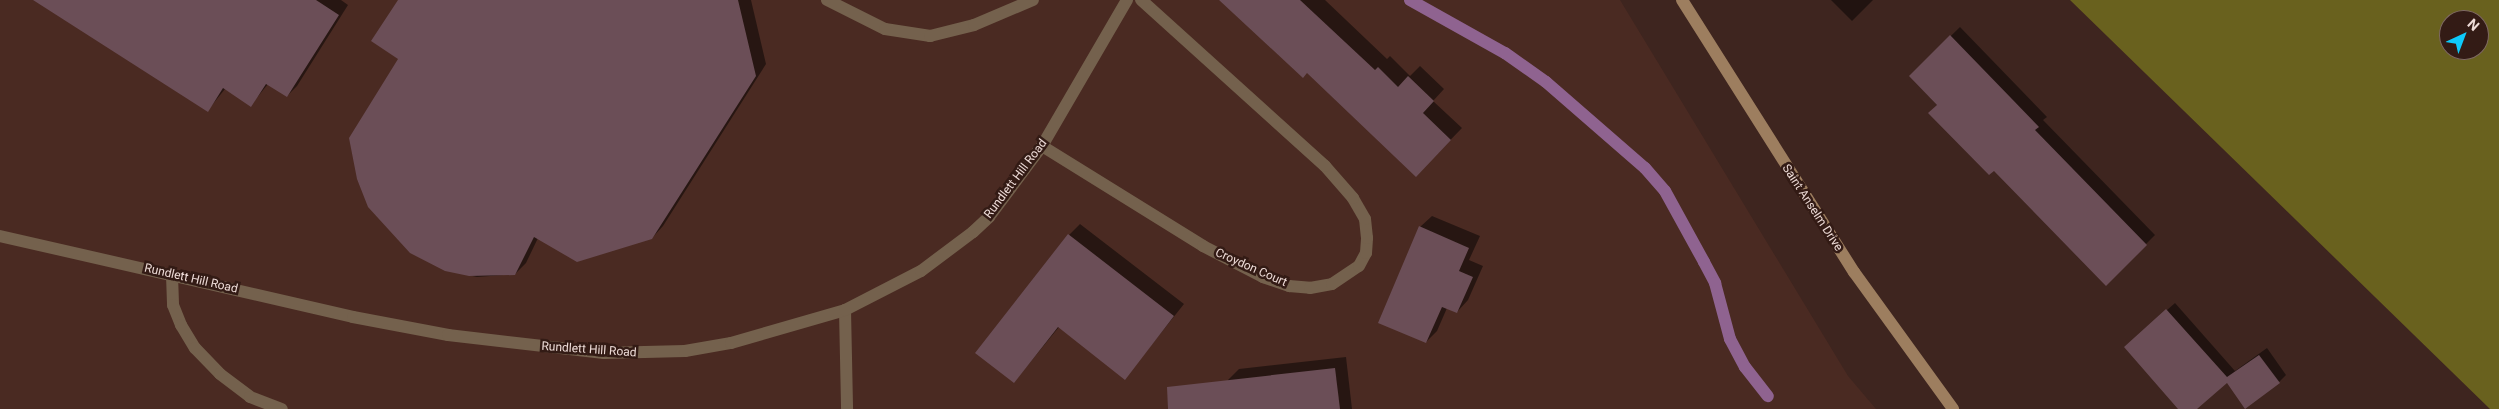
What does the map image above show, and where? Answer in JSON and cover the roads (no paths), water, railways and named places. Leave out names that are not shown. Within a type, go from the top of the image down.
[{"type":"street","points":[[827,0],[885,29],[930,36],[974,25],[1033,0]]},
{"type":"street","name":"Rundlett Hill Road","points":[[0,236],[448,335],[604,353],[685,351],[731,343],[845,310],[921,271],[973,232],[989,217],[1042,146],[1126,0]]},
{"type":"street","name":"Croydon Court","points":[[1042,146],[1203,246],[1280,283],[1310,288],[1332,284],[1359,266],[1366,252],[1367,238],[1365,219],[1353,198],[1291,135],[1141,0]]},
{"type":"street","name":"Saint Anselm Drive","points":[[1682,0],[1854,272],[1953,409]]},
{"type":"street","points":[[172,275],[174,304],[181,326],[195,348],[220,374],[250,397],[282,409]]},
{"type":"street","points":[[845,310],[847,409]]},
{"type":"waterway","points":[[1410,0],[1505,53],[1546,82],[1645,168],[1665,191],[1704,262],[1715,283],[1730,339],[1745,367],[1768,396]]}]
